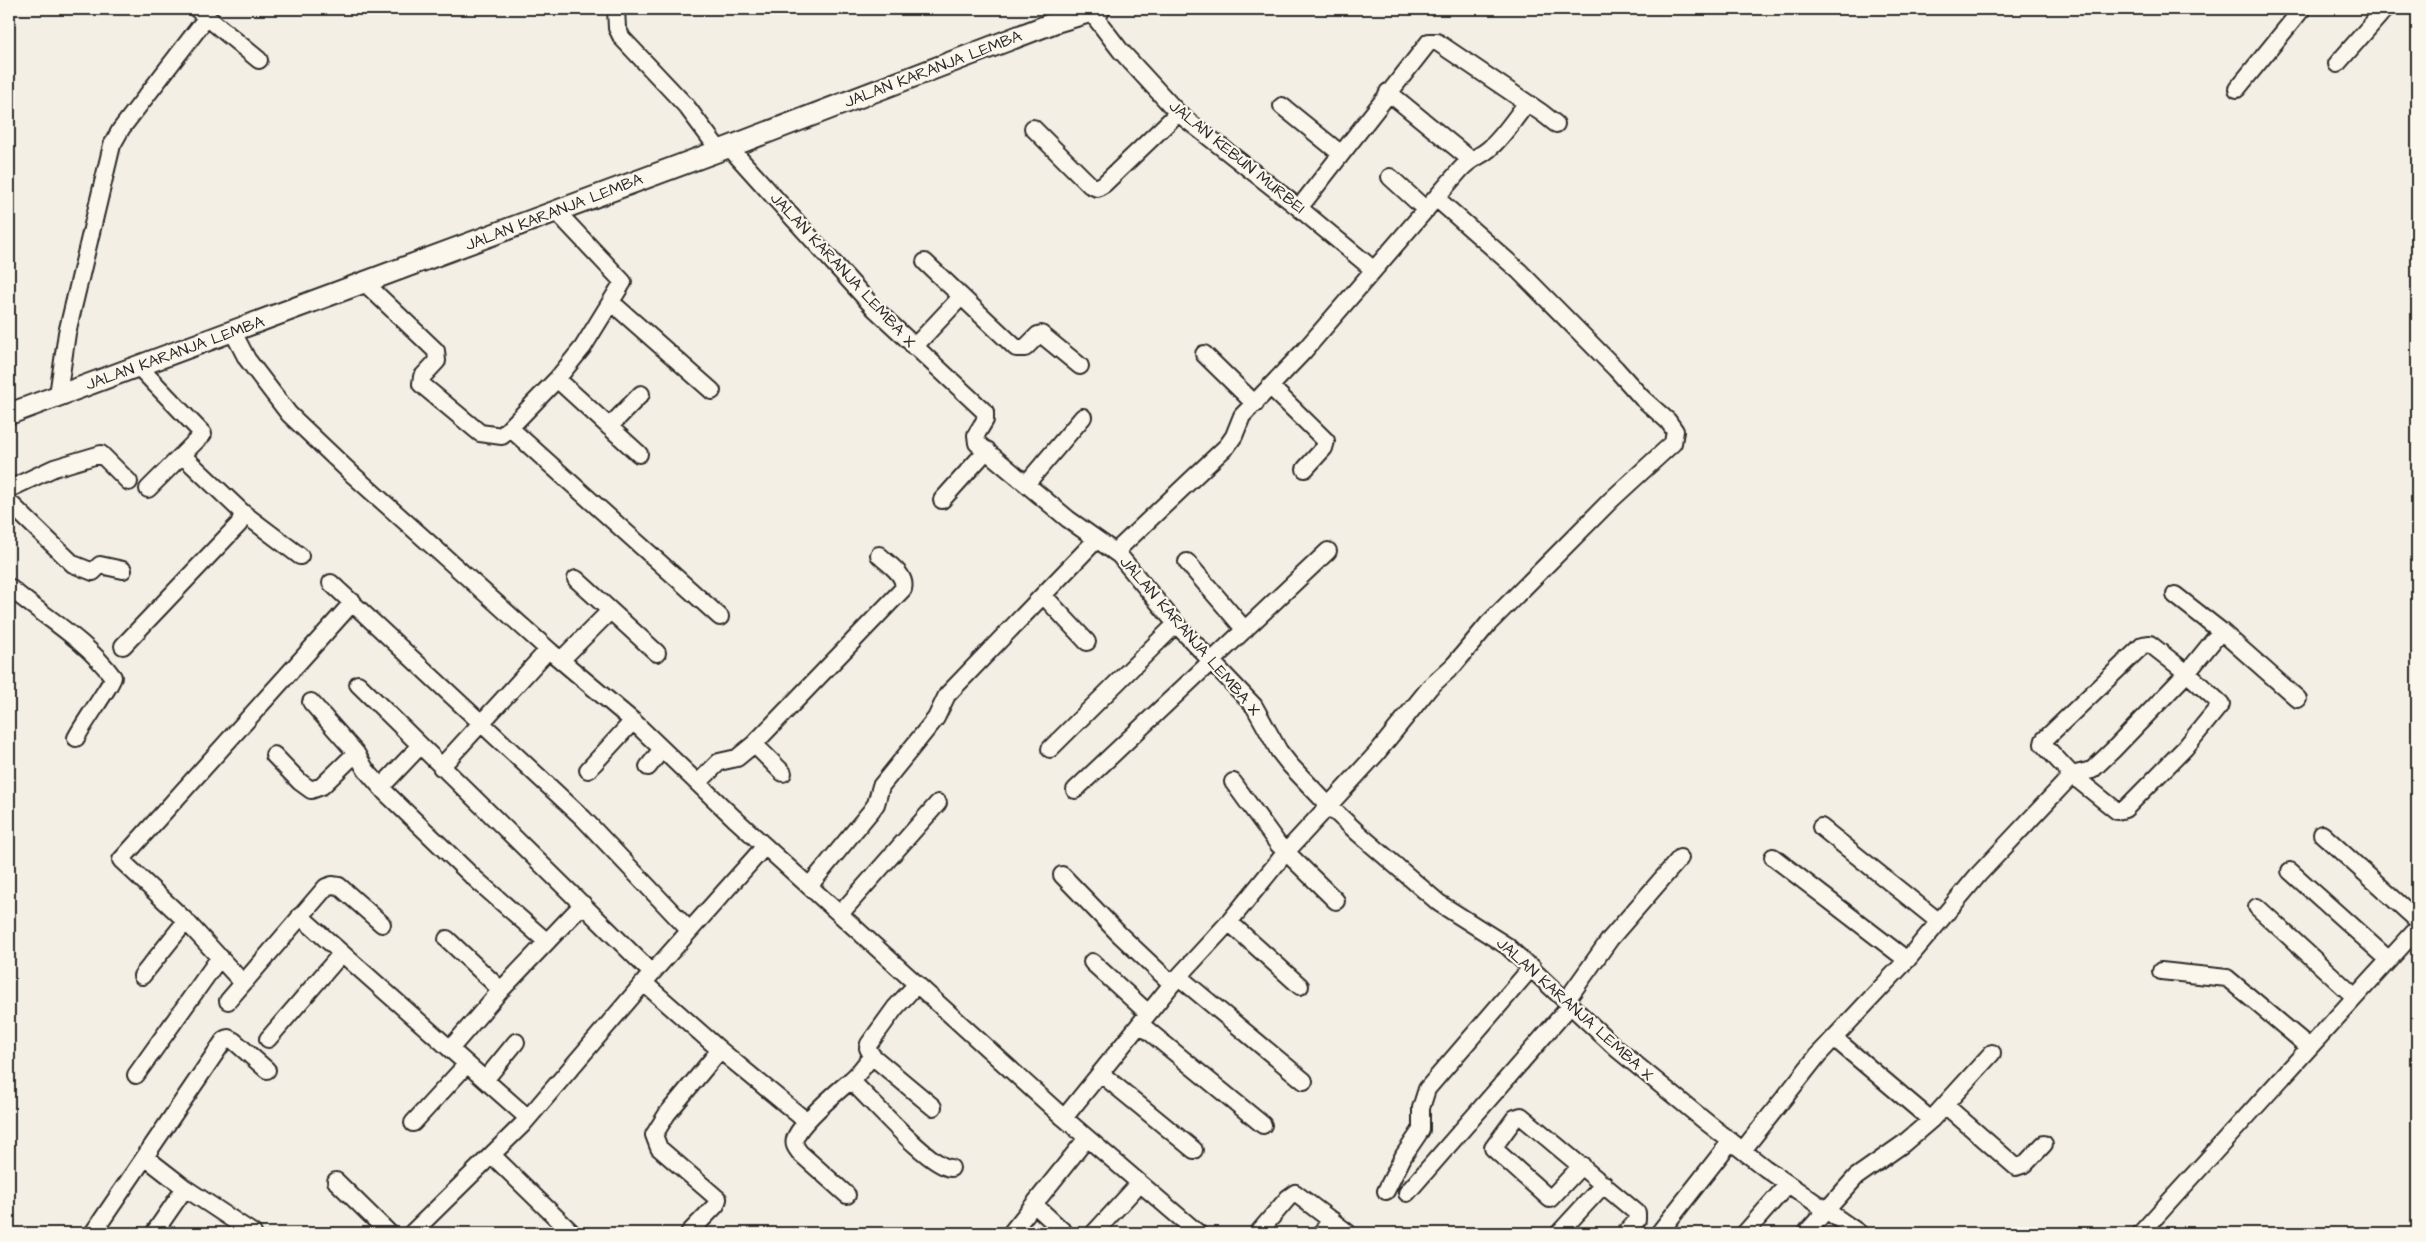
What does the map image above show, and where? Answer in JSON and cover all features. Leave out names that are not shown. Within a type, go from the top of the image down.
[{"type":"main road","name":"JALAN KARANJA LEMBA","points":[[9,414],[724,149],[1048,25],[1095,10]]},
{"type":"street","name":"JALAN KARANJA LEMBA X","points":[[616,9],[617,28],[622,38],[875,309],[985,412],[985,420],[975,438],[1026,484],[1096,540],[1115,552],[1176,624],[1254,706],[1279,750],[1328,805],[1439,903],[1489,932],[1532,967],[1568,1004],[1617,1049],[1737,1146],[1858,1233]]},
{"type":"street","points":[[2237,89],[2302,9]]},
{"type":"street","points":[[2337,64],[2385,9]]},
{"type":"street","name":"JALAN KEBUN MURBEI","points":[[1095,10],[1120,50],[1178,112],[1374,270]]},
{"type":"street","points":[[58,395],[67,333],[112,145],[121,129],[202,13],[259,60]]},
{"type":"street","points":[[1299,208],[1426,44],[1434,41],[1528,103],[1556,124]]},
{"type":"street","points":[[1388,92],[1470,159]]},
{"type":"street","points":[[1115,552],[1227,446],[1234,436],[1242,416],[1271,387],[1470,159],[1487,151],[1528,103]]},
{"type":"street","points":[[1282,106],[1340,153]]},
{"type":"street","points":[[1033,128],[1090,186],[1097,188],[1104,184],[1178,112]]},
{"type":"street","points":[[1064,1118],[1176,980],[1228,922],[1286,852],[1376,754],[1430,687],[1454,665],[1488,624],[1611,500],[1664,453],[1675,438],[1675,432],[1668,421],[1642,398],[1611,363],[1512,265],[1431,204],[1390,177]]},
{"type":"street","points":[[365,283],[436,351],[436,361],[420,379],[426,390],[482,434],[500,437],[511,429],[557,379],[587,342],[623,281],[556,211]]},
{"type":"street","points":[[925,262],[1016,348],[1025,348],[1041,334],[1080,366]]},
{"type":"street","points":[[914,347],[961,297]]},
{"type":"street","points":[[611,302],[712,391]]},
{"type":"street","points":[[233,332],[247,359],[290,414],[352,474],[554,655],[633,721],[765,846],[1064,1118],[1138,1184],[1198,1233]]},
{"type":"street","points":[[1204,354],[1255,404]]},
{"type":"street","points":[[138,366],[203,433],[148,489]]},
{"type":"street","points":[[557,379],[639,454]]},
{"type":"street","points":[[1271,387],[1326,441],[1324,448],[1305,469]]},
{"type":"street","points":[[609,427],[641,394]]},
{"type":"street","points":[[1026,484],[1083,417]]},
{"type":"street","points":[[511,429],[720,617]]},
{"type":"street","points":[[942,500],[987,450]]},
{"type":"street","points":[[9,489],[54,468],[101,454],[129,482]]},
{"type":"street","points":[[182,455],[243,513],[300,556]]},
{"type":"street","points":[[9,502],[72,564],[93,572],[100,565],[123,570]]},
{"type":"street","points":[[122,646],[239,524],[243,513]]},
{"type":"street","points":[[810,885],[871,811],[876,804],[881,786],[936,718],[947,694],[1096,540]]},
{"type":"street","points":[[1075,790],[1328,551]]},
{"type":"street","points":[[698,783],[719,762],[737,758],[754,744],[903,589],[902,577],[879,555]]},
{"type":"street","points":[[1187,562],[1245,630]]},
{"type":"street","points":[[576,580],[657,653]]},
{"type":"street","points":[[331,583],[583,818],[689,930]]},
{"type":"street","points":[[9,586],[34,608],[67,630],[113,676],[111,684],[87,716],[76,738]]},
{"type":"street","points":[[1043,594],[1087,642]]},
{"type":"street","points":[[2175,595],[2221,631],[2298,698]]},
{"type":"street","points":[[243,983],[186,921],[121,860],[353,602]]},
{"type":"street","points":[[441,767],[482,724],[554,655],[610,611]]},
{"type":"street","points":[[1050,749],[1176,624]]},
{"type":"street","points":[[1659,1233],[1834,1038],[1907,960],[1938,921],[2072,775],[2092,770],[2187,673],[2221,631]]},
{"type":"street","points":[[2150,644],[2187,673],[2221,704],[2184,748],[2125,809],[2116,811],[2072,775],[2043,744],[2044,740],[2143,645],[2150,644]]},
{"type":"street","points":[[358,684],[583,904],[648,978],[720,1050],[800,1116],[808,1119]]},
{"type":"street","points":[[311,702],[356,753],[381,787],[472,876],[547,942]]},
{"type":"street","points":[[588,770],[633,721]]},
{"type":"street","points":[[754,744],[783,773]]},
{"type":"street","points":[[381,787],[420,746]]},
{"type":"street","points":[[648,767],[662,749]]},
{"type":"street","points":[[274,755],[300,782],[312,790],[322,786],[356,753]]},
{"type":"street","points":[[1233,782],[1286,852],[1336,901]]},
{"type":"street","points":[[840,914],[938,803]]},
{"type":"street","points":[[1821,827],[1938,921]]},
{"type":"street","points":[[2322,834],[2417,920]]},
{"type":"street","points":[[412,1233],[528,1118],[689,930],[765,846]]},
{"type":"street","points":[[1773,857],[1907,960]]},
{"type":"street","points":[[1408,1193],[1568,1004],[1610,939],[1680,858]]},
{"type":"street","points":[[2290,871],[2389,960]]},
{"type":"street","points":[[1062,875],[1119,934],[1304,1081]]},
{"type":"street","points":[[228,1001],[326,887],[336,884],[382,924]]},
{"type":"street","points":[[450,1049],[501,990],[583,904]]},
{"type":"street","points":[[2256,907],[2355,997]]},
{"type":"street","points":[[300,916],[528,1118]]},
{"type":"street","points":[[142,976],[186,921]]},
{"type":"street","points":[[1228,922],[1300,986]]},
{"type":"street","points":[[2141,1233],[2417,929]]},
{"type":"street","points":[[447,939],[501,990]]},
{"type":"street","points":[[268,1039],[342,953]]},
{"type":"street","points":[[136,1075],[220,958]]},
{"type":"street","points":[[1092,962],[1144,1018],[1263,1125]]},
{"type":"street","points":[[1386,1191],[1404,1155],[1422,1130],[1421,1108],[1427,1089],[1532,967]]},
{"type":"street","points":[[2161,971],[2227,978],[2309,1047]]},
{"type":"street","points":[[917,984],[895,1008],[868,1048],[872,1056],[932,1107]]},
{"type":"street","points":[[93,1233],[227,1038],[234,1041],[267,1070]]},
{"type":"street","points":[[1834,1038],[1931,1120]]},
{"type":"street","points":[[485,1080],[516,1042]]},
{"type":"street","points":[[689,1233],[716,1205],[718,1199],[659,1148],[654,1135],[667,1114],[720,1050]]},
{"type":"street","points":[[1806,1233],[1864,1171],[1903,1144],[1931,1120],[1992,1053]]},
{"type":"street","points":[[847,1195],[794,1146],[798,1132],[808,1119],[816,1114],[851,1080],[872,1056]]},
{"type":"street","points":[[413,1123],[467,1064]]},
{"type":"street","points":[[1100,1073],[1194,1150]]},
{"type":"street","points":[[851,1080],[929,1156],[944,1167],[951,1168]]},
{"type":"street","points":[[1946,1105],[2016,1167],[2025,1164],[2044,1144]]},
{"type":"street","points":[[1582,1165],[1550,1199],[1493,1148],[1515,1118],[1521,1116],[1582,1165],[1638,1215],[1637,1220],[1625,1233]]},
{"type":"street","points":[[1011,1233],[1087,1138]]},
{"type":"street","points":[[492,1155],[572,1233]]},
{"type":"street","points":[[145,1156],[185,1188],[253,1233]]},
{"type":"street","points":[[336,1181],[389,1233]]},
{"type":"street","points":[[1094,1233],[1138,1184]]},
{"type":"street","points":[[1559,1233],[1604,1184]]},
{"type":"street","points":[[1746,1233],[1788,1184]]},
{"type":"street","points":[[154,1233],[185,1188]]},
{"type":"street","points":[[1258,1233],[1288,1198],[1295,1194],[1348,1233]]},
{"type":"street","points":[[1035,1205],[1066,1233]]},
{"type":"street","points":[[1321,1233],[1332,1220]]}]
